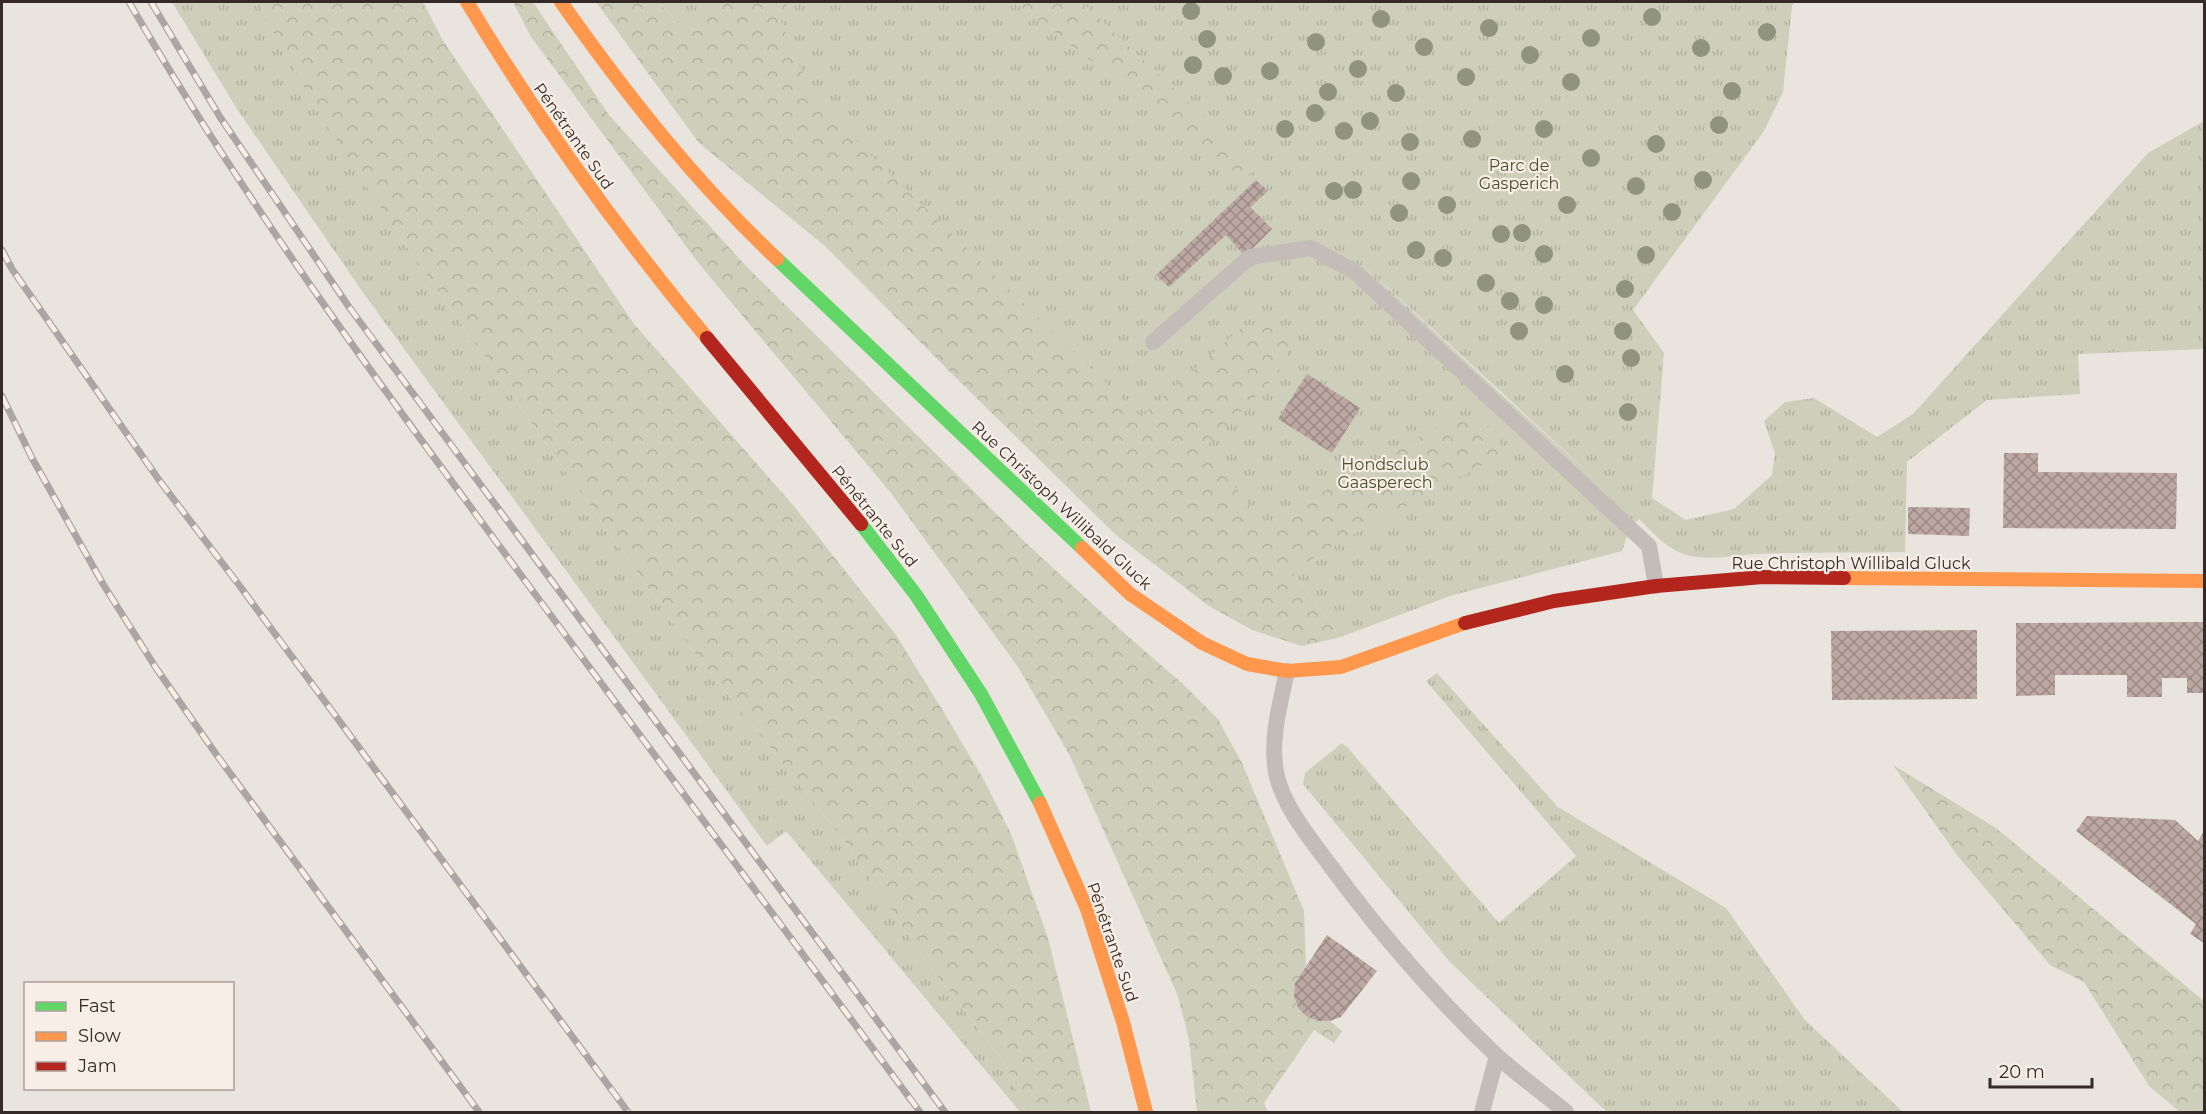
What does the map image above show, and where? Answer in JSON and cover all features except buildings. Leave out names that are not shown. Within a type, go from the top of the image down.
[{"type":"main road","name":"Pénétrante Sud","points":[[467,2],[515,81],[591,189],[688,317],[830,486],[916,595],[981,694],[1038,799],[1087,909],[1123,1022],[1146,1113]]},
{"type":"main road","name":"Rue Christoph Willibald Gluck","points":[[561,2],[602,60],[708,190],[767,250],[1130,594],[1202,643],[1247,664],[1287,671],[1341,667],[1455,625],[1554,601],[1656,586],[1763,577],[2205,580]]},
{"type":"lane","points":[[1152,342],[1250,257],[1311,248],[1355,272],[1649,546],[1656,586]]},
{"type":"lane","points":[[1287,671],[1274,742],[1275,767],[1282,790],[1308,837],[1369,919],[1440,998],[1497,1056],[1566,1113]]},
{"type":"lane","points":[[1482,1113],[1497,1056]]},
{"type":"green space","points":[[172,2],[259,2],[266,19],[402,240],[690,647],[846,843],[922,956],[1005,1063],[1025,1112],[1020,1112],[786,831],[767,846],[364,294],[237,109]]},
{"type":"green space","points":[[259,2],[423,2],[442,39],[634,324],[793,505],[896,635],[943,711],[984,780],[1011,834],[1048,938],[1091,1112],[1025,1112],[1005,1063],[922,956],[846,843],[690,647],[402,240],[322,119],[266,19]]},
{"type":"green space","points":[[513,2],[533,2],[609,115],[746,266],[1027,544],[1184,685],[1218,719],[1242,763],[1304,911],[1306,965],[1295,984],[1294,996],[1298,1008],[1306,1016],[1318,1021],[1330,1021],[1342,1031],[1334,1043],[1314,1030],[1264,1103],[1268,1112],[1197,1112],[1189,1040],[1178,996],[1070,756],[1018,667],[891,493],[700,265],[531,37]]},
{"type":"green space","name":"Hondsclub Gaasperech","points":[[596,2],[658,2],[685,30],[710,2],[787,2],[781,22],[814,100],[1141,417],[1242,327],[1267,322],[1287,331],[1290,345],[1278,374],[1205,447],[1264,526],[1456,416],[1480,420],[1501,438],[1498,457],[1323,551],[1293,573],[1341,637],[1302,646],[1252,630],[1209,606],[1116,535],[826,247],[699,143]]},
{"type":"green space","points":[[658,2],[1795,2],[1792,6],[1783,92],[1764,131],[1633,310],[1664,353],[1652,498],[1686,520],[1734,509],[1772,475],[1775,453],[1764,421],[1785,402],[1814,398],[1877,437],[1913,414],[2148,153],[2204,121],[2204,349],[2078,354],[2080,394],[1987,400],[1907,462],[1905,552],[1777,553],[1713,558],[1695,557],[1672,549],[1639,519],[1630,528],[1622,551],[1450,596],[1341,637],[1293,573],[685,30]],"holes":[[[1341,244],[1594,478],[1499,392]]]},
{"type":"green space","points":[[1015,2],[1082,2],[1259,169],[1243,178]]},
{"type":"green space","points":[[1437,673],[1558,807],[1726,908],[1805,1020],[1903,1112],[1607,1112],[1595,1101],[1449,961],[1303,784],[1305,773],[1342,743],[1499,923],[1576,856],[1426,681]]},
{"type":"green space","points":[[1893,765],[1996,828],[2204,1001],[2204,1112],[2180,1112],[2149,1086],[2084,982],[2050,965],[1957,855]]},
{"type":"railway","points":[[129,2],[222,154],[373,374],[920,1112]]},
{"type":"railway","points":[[151,2],[220,117],[349,307],[945,1112]]},
{"type":"railway","points":[[2,250],[12,269],[159,480],[628,1112]]},
{"type":"railway","points":[[2,396],[32,458],[103,584],[156,668],[216,754],[479,1112]]},
{"type":"traffic: fast","points":[[777,259],[1082,548]]},
{"type":"traffic: fast","points":[[861,524],[916,595],[981,694],[1040,803]]},
{"type":"traffic: slow","points":[[467,2],[551,132],[642,257],[707,338]]},
{"type":"traffic: slow","points":[[561,2],[663,136],[718,199],[777,259]]},
{"type":"traffic: slow","points":[[1082,548],[1130,594],[1202,643],[1247,664],[1287,671],[1341,667],[1465,623]]},
{"type":"traffic: slow","points":[[1844,578],[2204,581]]},
{"type":"traffic: slow","points":[[1040,803],[1087,909],[1123,1022],[1146,1112]]},
{"type":"traffic: jam","points":[[707,338],[861,524]]},
{"type":"traffic: jam","points":[[1465,623],[1554,601],[1656,586],[1763,577],[1844,578]]},
{"type":"park label","name":"Parc de Gasperich","points":[[1519,174]]}]
